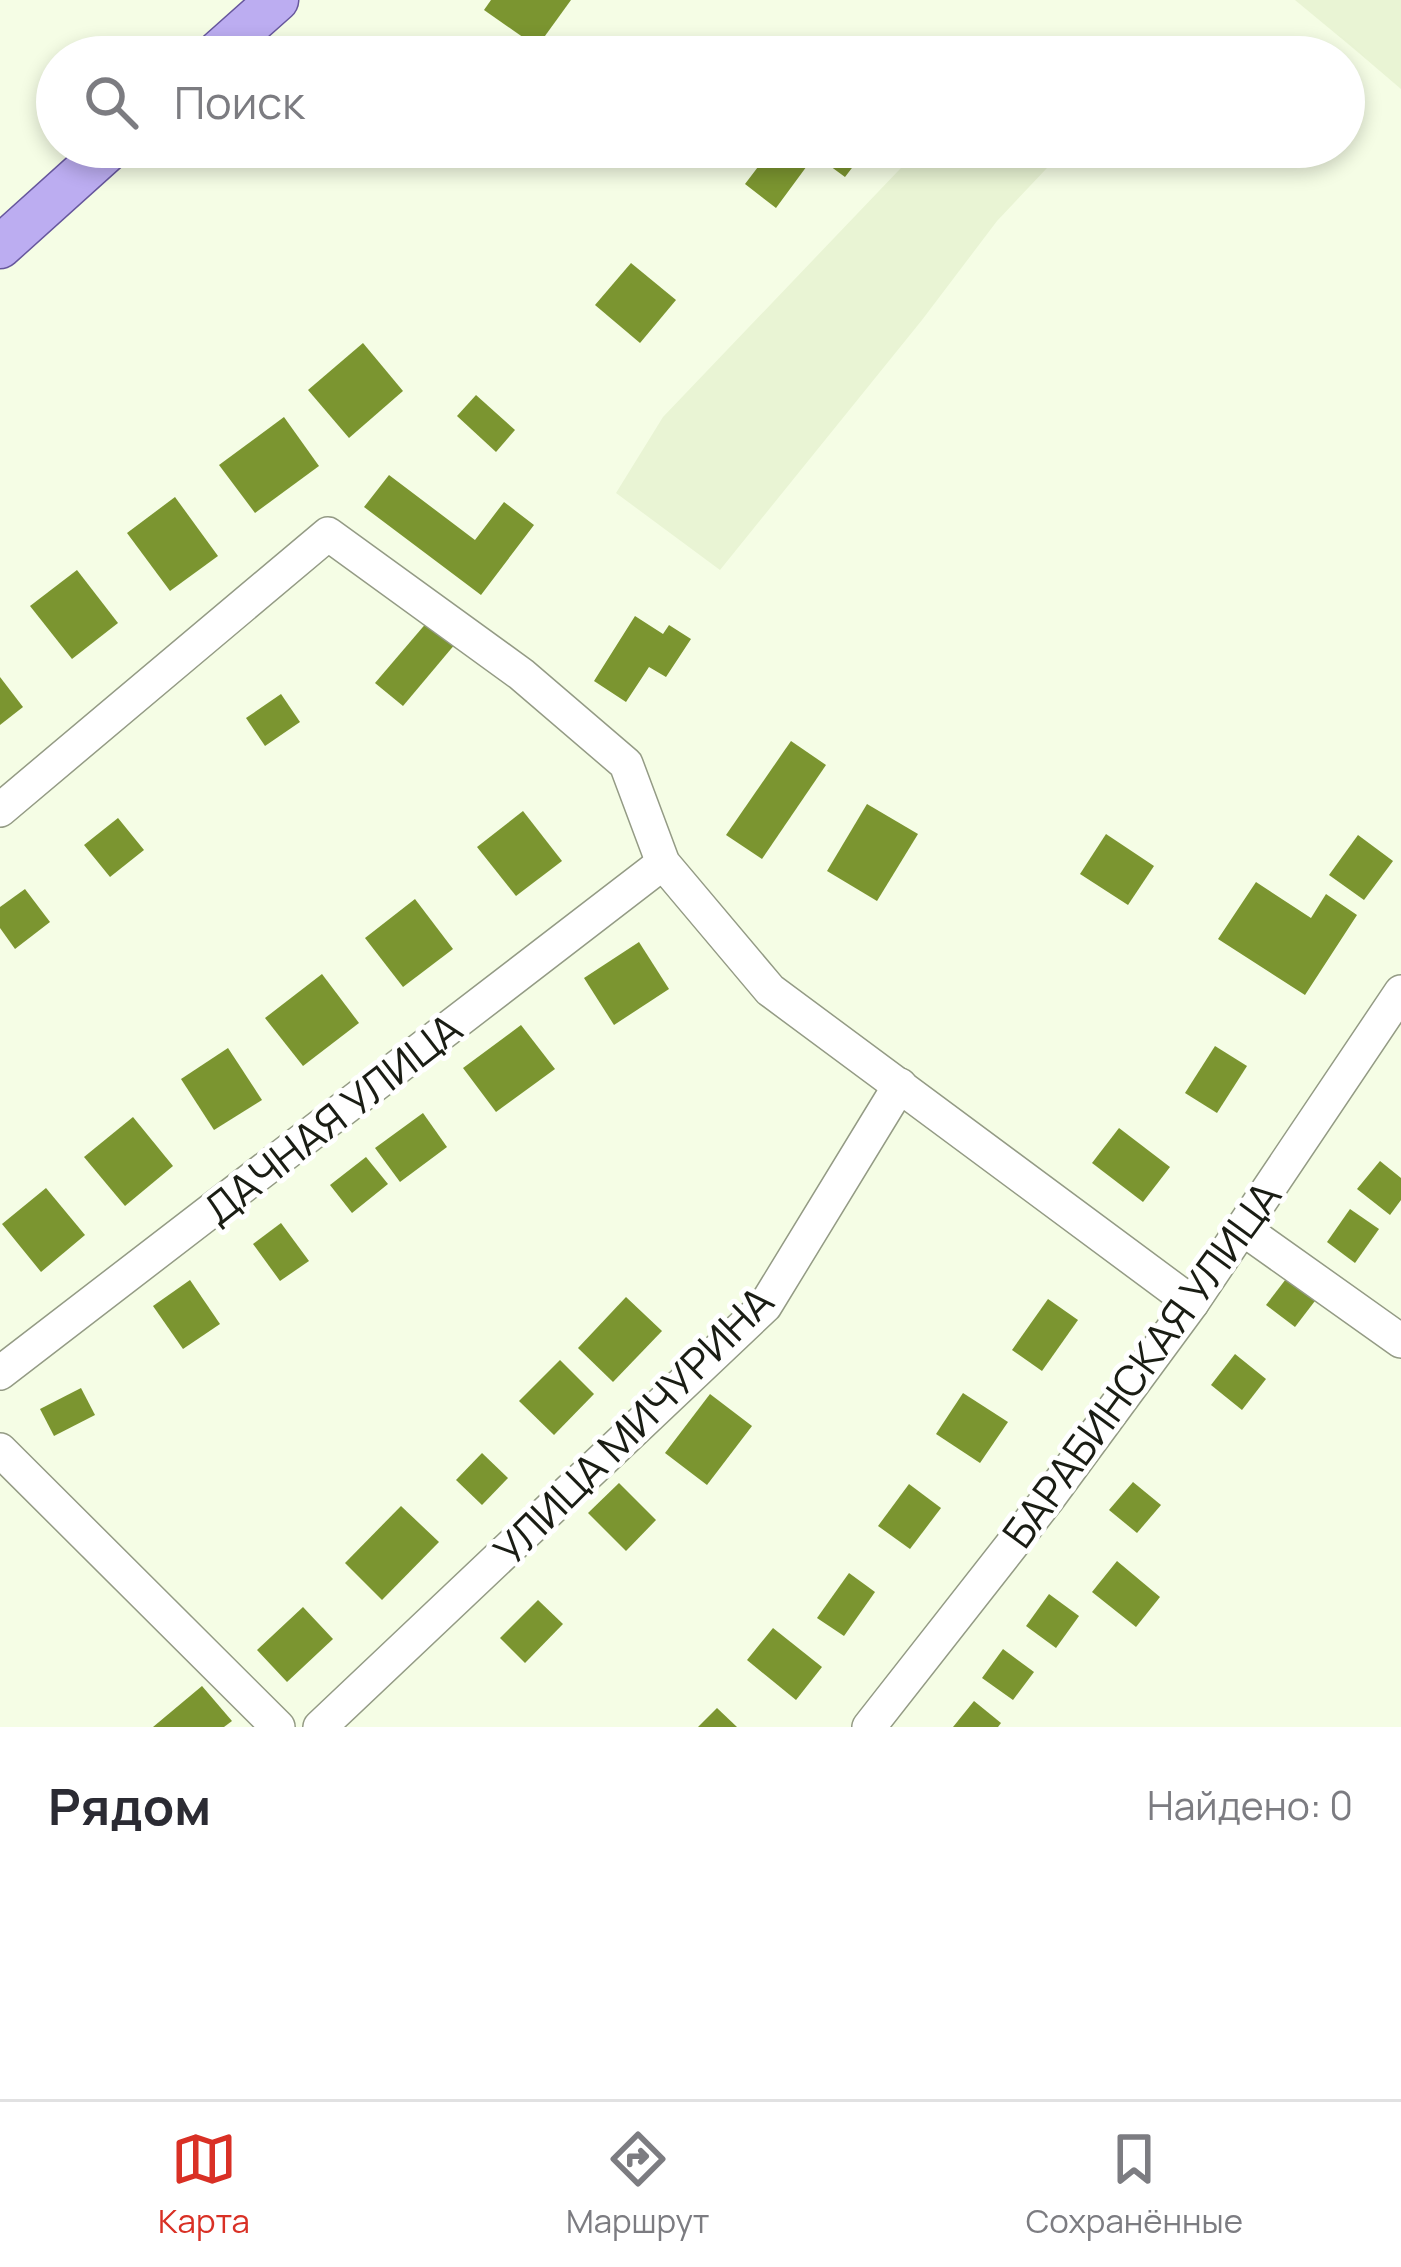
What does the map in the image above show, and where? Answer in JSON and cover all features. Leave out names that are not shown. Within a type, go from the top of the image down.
[{"type":"main road","points":[[237,36],[277,0]]},
{"type":"main road","points":[[0,248],[88,168]]},
{"type":"street","points":[[0,810],[328,534],[521,674],[626,764],[663,863],[770,990],[1192,1303]]},
{"type":"street","name":"ДАЧНАЯ УЛИЦА","points":[[0,1373],[663,863]]},
{"type":"street","name":"БАРАБИНСКАЯ УЛИЦА","points":[[869,1727],[1047,1500],[1192,1303],[1401,992]]},
{"type":"street","name":"УЛИЦА МИЧУРИНА","points":[[320,1727],[765,1306],[900,1085]]},
{"type":"street","points":[[1242,1228],[1401,1341]]},
{"type":"street","points":[[0,1450],[278,1727]]},
{"type":"shaded area","points":[[1295,0],[1401,0],[1401,89],[1365,58],[1365,36],[1338,36]]},
{"type":"shaded area","points":[[901,168],[1047,168],[997,221],[720,570],[616,493],[663,417]]},
{"type":"building","points":[[491,0],[571,0],[545,36],[521,36],[484,10]]},
{"type":"building","points":[[757,168],[805,168],[776,208],[745,184]]},
{"type":"building","points":[[631,263],[676,300],[640,343],[595,305]]},
{"type":"building","points":[[363,343],[403,391],[349,438],[308,390]]},
{"type":"building","points":[[476,395],[515,430],[496,452],[457,416]]},
{"type":"building","points":[[284,417],[319,466],[255,513],[219,465]]},
{"type":"building","points":[[389,475],[475,540],[504,502],[534,525],[481,595],[364,507]]},
{"type":"building","points":[[175,497],[218,556],[170,591],[127,533]]},
{"type":"building","points":[[77,570],[118,623],[72,659],[30,606]]},
{"type":"building","points":[[434,614],[461,637],[403,706],[375,683]]},
{"type":"building","points":[[635,616],[663,634],[669,625],[691,639],[666,677],[649,667],[626,702],[594,681]]},
{"type":"building","points":[[0,677],[23,707],[0,725]]},
{"type":"building","points":[[281,694],[300,722],[265,746],[246,718]]},
{"type":"building","points":[[791,741],[826,765],[762,859],[726,835]]},
{"type":"building","points":[[867,804],[918,834],[877,901],[827,871]]},
{"type":"building","points":[[523,811],[562,861],[516,896],[477,847]]},
{"type":"building","points":[[118,818],[144,850],[110,877],[84,845]]},
{"type":"building","points":[[1106,834],[1154,866],[1128,905],[1080,874]]},
{"type":"building","points":[[1358,835],[1393,861],[1364,900],[1329,875]]},
{"type":"building","points":[[1256,882],[1311,918],[1326,894],[1357,915],[1305,995],[1218,939]]},
{"type":"building","points":[[25,889],[50,922],[15,949],[0,928],[0,907]]},
{"type":"building","points":[[415,899],[453,949],[403,987],[365,938]]},
{"type":"building","points":[[639,942],[669,989],[614,1025],[584,978]]},
{"type":"building","points":[[322,974],[359,1023],[303,1066],[265,1018]]},
{"type":"building","points":[[521,1025],[555,1069],[496,1112],[463,1068]]},
{"type":"building","points":[[1215,1046],[1247,1066],[1217,1113],[1185,1093]]},
{"type":"building","points":[[228,1048],[262,1100],[214,1130],[181,1079]]},
{"type":"building","points":[[423,1113],[447,1147],[400,1182],[375,1148]]},
{"type":"building","points":[[133,1117],[173,1166],[125,1206],[84,1157]]},
{"type":"building","points":[[1119,1128],[1170,1167],[1143,1202],[1092,1163]]},
{"type":"building","points":[[366,1157],[388,1184],[352,1213],[330,1185]]},
{"type":"building","points":[[1380,1161],[1401,1178],[1401,1200],[1390,1215],[1357,1189]]},
{"type":"building","points":[[46,1188],[85,1235],[41,1272],[2,1224]]},
{"type":"building","points":[[1350,1209],[1379,1229],[1355,1263],[1327,1242]]},
{"type":"building","points":[[281,1223],[309,1261],[280,1281],[253,1244]]},
{"type":"building","points":[[1289,1275],[1318,1297],[1295,1327],[1266,1305]]},
{"type":"building","points":[[190,1280],[220,1324],[183,1349],[153,1306]]},
{"type":"building","points":[[626,1297],[662,1331],[613,1382],[578,1348]]},
{"type":"building","points":[[1048,1299],[1078,1320],[1042,1371],[1012,1350]]},
{"type":"building","points":[[1235,1354],[1266,1379],[1242,1410],[1211,1385]]},
{"type":"building","points":[[560,1360],[594,1394],[554,1435],[519,1401]]},
{"type":"building","points":[[81,1388],[95,1415],[54,1436],[40,1409]]},
{"type":"building","points":[[963,1393],[1008,1422],[980,1463],[936,1434]]},
{"type":"building","points":[[710,1394],[752,1426],[707,1485],[665,1453]]},
{"type":"building","points":[[482,1453],[508,1478],[482,1505],[456,1480]]},
{"type":"building","points":[[1133,1482],[1161,1505],[1137,1533],[1109,1510]]},
{"type":"building","points":[[619,1483],[656,1520],[626,1551],[588,1513]]},
{"type":"building","points":[[909,1484],[941,1508],[910,1549],[878,1526]]},
{"type":"building","points":[[401,1506],[439,1542],[382,1600],[345,1563]]},
{"type":"building","points":[[1117,1561],[1160,1597],[1136,1627],[1092,1592]]},
{"type":"building","points":[[849,1573],[875,1592],[844,1636],[817,1618]]},
{"type":"building","points":[[1049,1594],[1079,1616],[1056,1648],[1026,1626]]},
{"type":"building","points":[[538,1600],[563,1624],[525,1663],[500,1638]]},
{"type":"building","points":[[303,1607],[333,1639],[287,1682],[257,1650]]},
{"type":"building","points":[[773,1628],[822,1667],[796,1700],[747,1660]]},
{"type":"building","points":[[1003,1649],[1034,1672],[1013,1700],[982,1678]]},
{"type":"building","points":[[202,1686],[232,1721],[224,1727],[153,1727]]},
{"type":"building","points":[[974,1701],[1001,1723],[998,1727],[953,1727]]},
{"type":"building","points":[[717,1708],[737,1727],[698,1727]]}]
